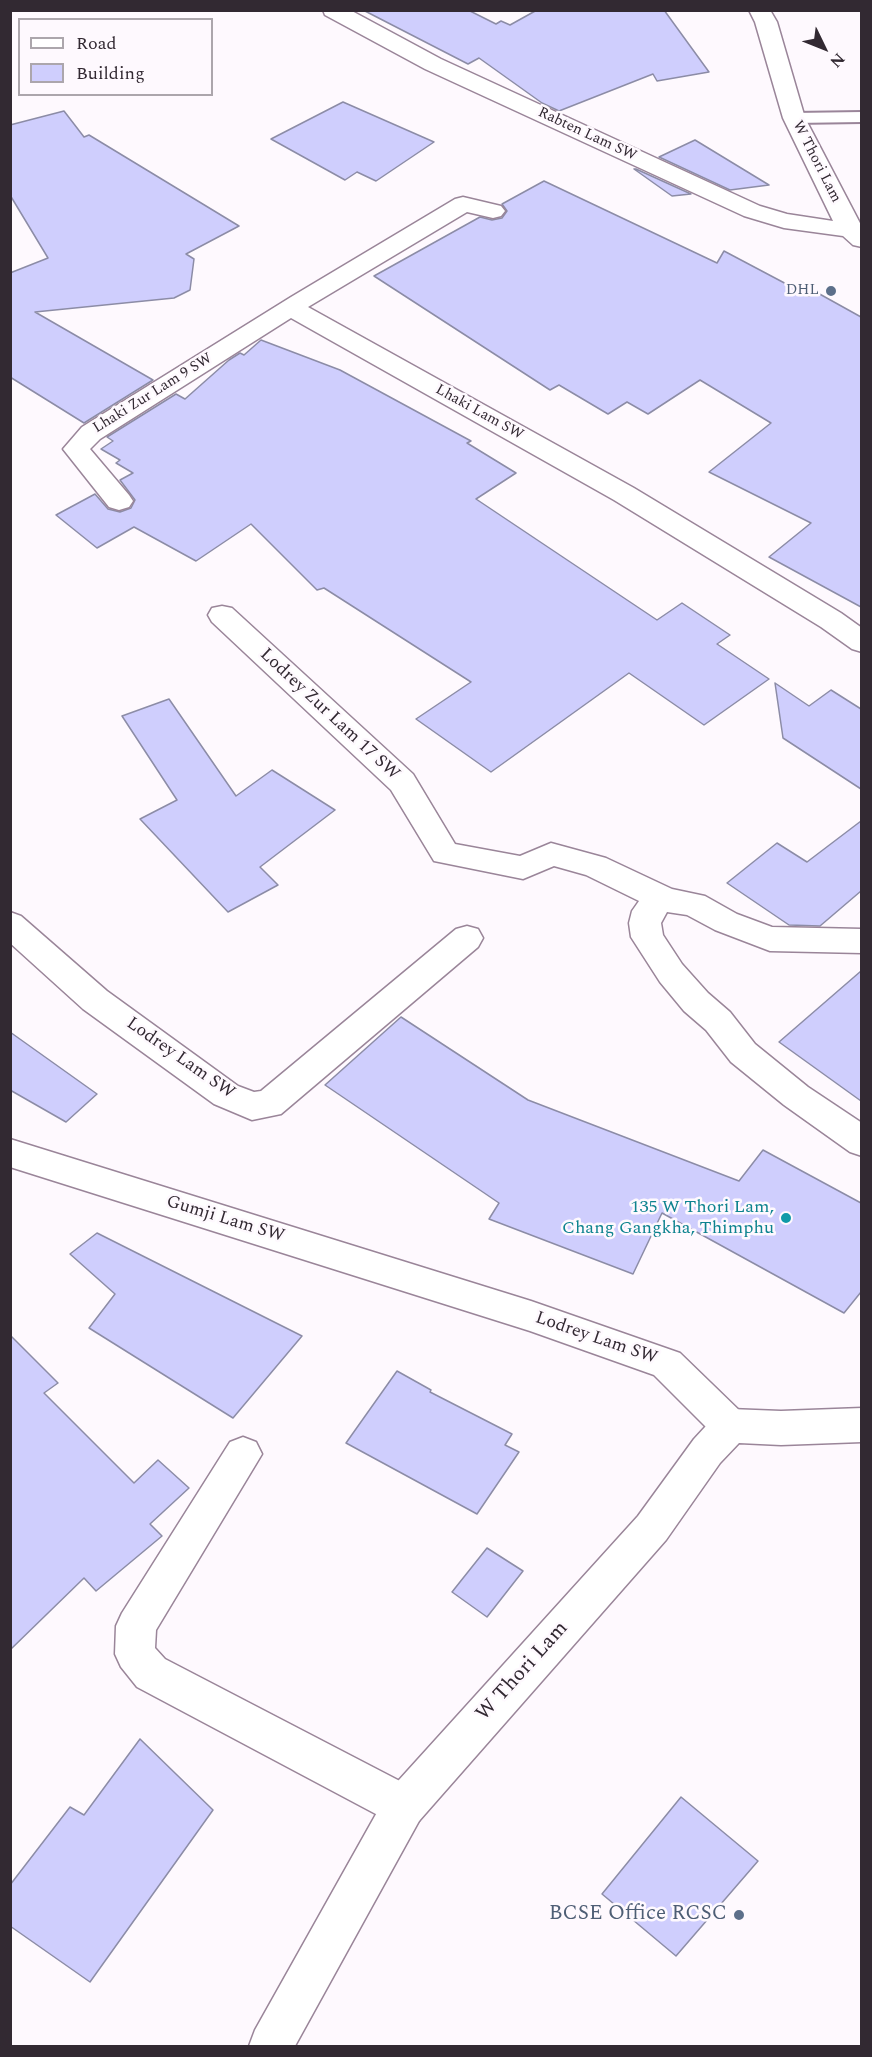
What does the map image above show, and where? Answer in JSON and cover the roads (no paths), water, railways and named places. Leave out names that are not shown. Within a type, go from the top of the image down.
[{"type":"street","name":"Rabten Lam SW","points":[[333,10],[433,64],[752,211],[856,235]]},
{"type":"street","name":"W Thori Lam","points":[[759,10],[766,22],[794,118],[856,235]]},
{"type":"street","points":[[291,308],[463,204],[493,210]]},
{"type":"street","name":"Lhaki Zur Lam 9 SW","points":[[119,501],[76,449],[91,433],[291,308]]},
{"type":"street","name":"Lhaki Lam SW","points":[[291,308],[624,494],[831,620],[861,642]]},
{"type":"street","name":"Lodrey Zur Lam 17 SW","points":[[222,615],[402,782],[445,853],[523,868],[551,854],[595,866],[666,900]]},
{"type":"street","points":[[861,941],[770,939],[726,922],[694,904],[666,900],[656,903],[648,911],[645,923],[647,937],[671,972],[696,1002],[718,1021],[743,1053],[796,1096],[861,1142]]},
{"type":"street","name":"Lodrey Lam SW","points":[[10,924],[95,1000],[226,1095],[252,1106],[269,1104],[466,938]]},
{"type":"street","name":"Gumji Lam SW","points":[[10,1153],[440,1288]]},
{"type":"street","name":"Lodrey Lam SW","points":[[440,1288],[667,1364],[730,1426]]},
{"type":"street","points":[[730,1426],[781,1428],[861,1425]]},
{"type":"street","name":"W Thori Lam","points":[[271,2046],[404,1806],[652,1528],[707,1451],[730,1426]]},
{"type":"street","points":[[243,1454],[136,1626],[135,1654],[151,1673],[404,1806]]},
{"type":"lane","points":[[794,118],[861,117]]},
{"type":"place","name":"DHL","points":[[831,291]]},
{"type":"place","name":"135 W Thori Lam, Chang Gangkha, Thimphu","points":[[786,1218]]},
{"type":"place","name":"BCSE Office RCSC","points":[[739,1915]]}]
